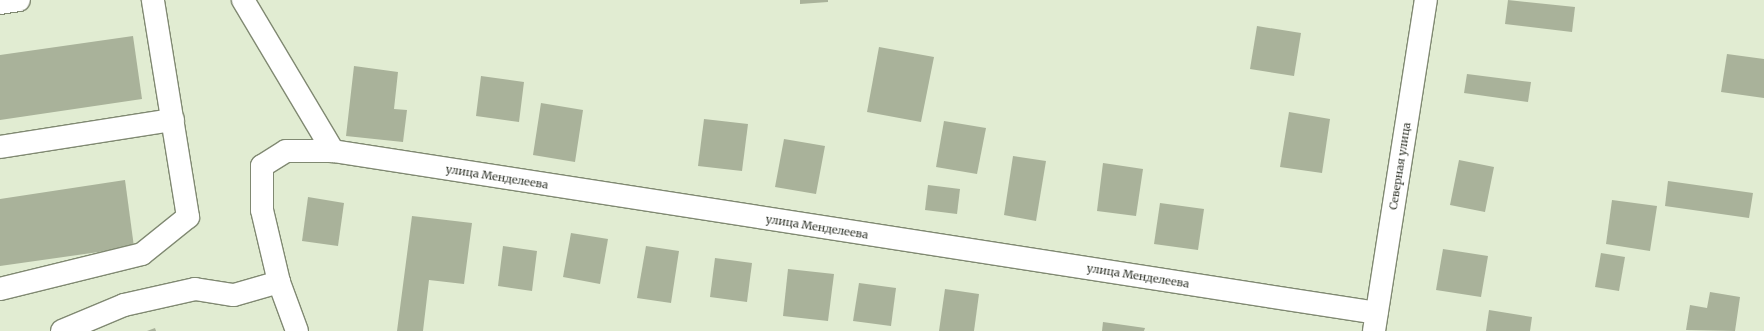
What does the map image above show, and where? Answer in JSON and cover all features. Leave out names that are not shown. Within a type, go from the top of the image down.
[{"type":"street","points":[[0,3],[19,0]]},
{"type":"street","points":[[0,289],[142,254],[188,217],[154,0]]},
{"type":"street","points":[[243,0],[333,152]]},
{"type":"street","name":"Северная улица","points":[[1375,322],[1426,0]]},
{"type":"street","points":[[0,147],[173,120]]},
{"type":"street","name":"улица Менделеева","points":[[279,282],[262,210],[262,166],[286,151],[333,152],[1375,322]]},
{"type":"street","points":[[62,331],[124,305],[195,289],[234,294],[279,282],[297,331]]},
{"type":"building","points":[[800,0],[828,0],[828,2],[800,4]]},
{"type":"building","points":[[1508,0],[1575,7],[1572,32],[1505,24]]},
{"type":"building","points":[[1257,26],[1301,33],[1294,76],[1250,69]]},
{"type":"building","points":[[133,36],[142,99],[0,120],[0,55]]},
{"type":"building","points":[[879,47],[934,57],[921,122],[867,112]]},
{"type":"building","points":[[1727,54],[1764,59],[1764,98],[1721,92]]},
{"type":"building","points":[[354,66],[398,72],[394,109],[407,110],[403,142],[346,136]]},
{"type":"building","points":[[1467,74],[1531,82],[1528,102],[1464,93]]},
{"type":"building","points":[[481,76],[524,82],[519,122],[476,116]]},
{"type":"building","points":[[541,103],[583,110],[575,162],[533,155]]},
{"type":"building","points":[[1289,112],[1330,119],[1322,173],[1280,167]]},
{"type":"building","points":[[704,119],[748,124],[742,171],[698,166]]},
{"type":"building","points":[[944,121],[986,128],[977,174],[936,167]]},
{"type":"building","points":[[784,139],[825,146],[816,194],[775,187]]},
{"type":"building","points":[[1013,156],[1046,161],[1036,221],[1004,215]]},
{"type":"building","points":[[1459,160],[1494,167],[1485,212],[1450,205]]},
{"type":"building","points":[[1103,163],[1143,169],[1136,216],[1097,211]]},
{"type":"building","points":[[125,180],[134,247],[0,266],[0,199]]},
{"type":"building","points":[[1668,181],[1753,193],[1749,218],[1665,206]]},
{"type":"building","points":[[928,185],[960,189],[957,214],[925,210]]},
{"type":"building","points":[[308,197],[344,203],[338,246],[302,241]]},
{"type":"building","points":[[1612,200],[1657,206],[1650,251],[1606,244]]},
{"type":"building","points":[[1160,203],[1204,209],[1198,250],[1154,244]]},
{"type":"building","points":[[412,216],[472,223],[464,284],[429,280],[423,331],[397,331]]},
{"type":"building","points":[[571,233],[608,239],[600,284],[563,277]]},
{"type":"building","points":[[503,246],[537,251],[532,291],[498,286]]},
{"type":"building","points":[[646,246],[679,251],[671,303],[637,298]]},
{"type":"building","points":[[1443,249],[1488,256],[1481,297],[1436,290]]},
{"type":"building","points":[[1601,253],[1625,257],[1619,291],[1595,287]]},
{"type":"building","points":[[715,258],[752,263],[747,302],[710,297]]},
{"type":"building","points":[[788,269],[834,274],[828,321],[783,316]]},
{"type":"building","points":[[859,283],[896,288],[891,326],[853,321]]},
{"type":"building","points":[[945,289],[979,294],[974,331],[939,331]]},
{"type":"building","points":[[1710,292],[1740,297],[1735,331],[1686,330],[1690,305],[1707,308]]},
{"type":"building","points":[[1489,310],[1532,317],[1530,331],[1486,331]]},
{"type":"building","points":[[1103,322],[1145,328],[1144,331],[1102,331]]},
{"type":"building","points":[[155,328],[156,331],[147,331]]}]
